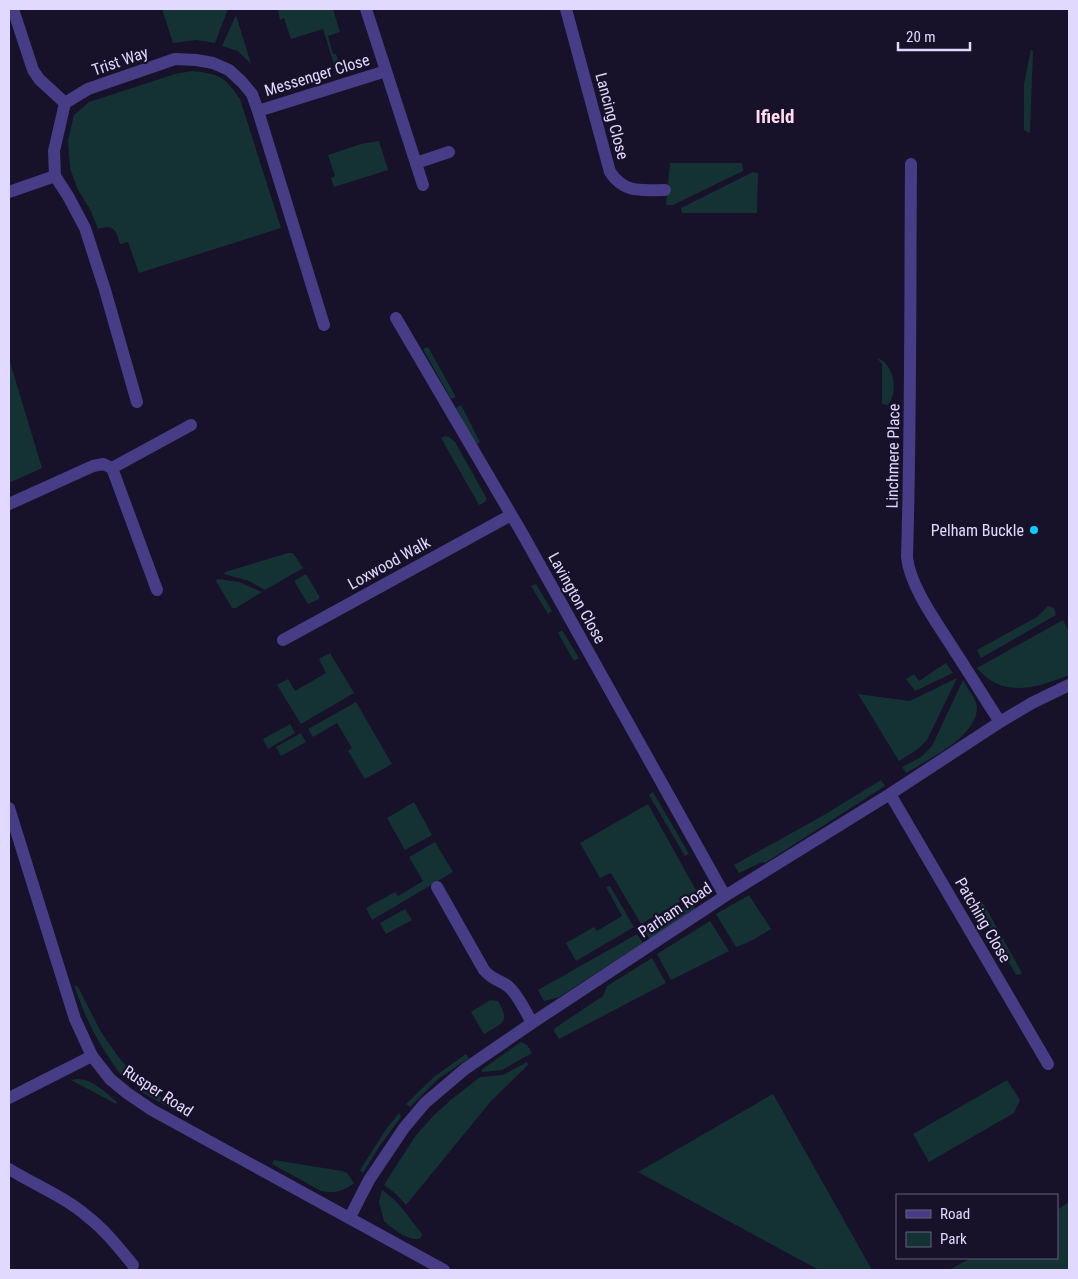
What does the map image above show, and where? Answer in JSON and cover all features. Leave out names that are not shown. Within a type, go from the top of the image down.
[{"type":"street","points":[[13,9],[33,70],[65,103],[54,151],[55,176],[85,228],[137,402]]},
{"type":"street","name":"Messenger Close","points":[[366,9],[423,185]]},
{"type":"street","name":"Lancing Close","points":[[566,9],[610,172],[615,180],[631,190],[665,190]]},
{"type":"street","name":"Trist Way","points":[[65,103],[88,89],[175,60],[196,60],[213,63],[229,70],[252,94],[324,325]]},
{"type":"street","name":"Messenger Close","points":[[258,111],[386,71]]},
{"type":"street","points":[[416,163],[449,152]]},
{"type":"street","name":"Linchmere Place","points":[[911,164],[911,431],[908,569],[925,601],[1000,722]]},
{"type":"street","points":[[9,192],[55,176]]},
{"type":"street","name":"Lavington Close","points":[[396,318],[511,515],[725,896]]},
{"type":"street","points":[[112,468],[191,425]]},
{"type":"street","points":[[9,504],[92,466],[103,464],[112,468],[157,590]]},
{"type":"street","name":"Loxwood Walk","points":[[282,640],[511,515]]},
{"type":"street","name":"Parham Road","points":[[350,1217],[380,1162],[404,1128],[424,1103],[460,1073],[532,1023],[725,896],[890,794],[1000,722],[1032,703],[1069,685]]},
{"type":"street","name":"Patching Close","points":[[890,794],[1048,1064]]},
{"type":"street","name":"Rusper Road","points":[[9,808],[75,1019],[92,1056],[110,1079],[152,1110],[444,1270]]},
{"type":"street","points":[[437,887],[484,970],[491,979],[503,983],[512,989],[532,1023]]},
{"type":"street","points":[[9,1098],[92,1056]]},
{"type":"street","points":[[9,1169],[69,1203],[89,1217],[133,1265]]},
{"type":"green space","points":[[162,9],[228,9],[215,43],[196,40],[173,43]]},
{"type":"green space","points":[[333,9],[340,32],[328,36],[333,54],[336,54],[341,69],[336,71],[323,29],[291,39],[284,18],[280,20],[278,10]]},
{"type":"green space","points":[[236,15],[251,64],[238,51],[222,46]]},
{"type":"green space","points":[[1031,49],[1033,51],[1029,133],[1024,130],[1024,84]]},
{"type":"green space","points":[[192,71],[215,75],[230,85],[240,99],[281,228],[139,273],[128,242],[120,244],[114,229],[108,227],[98,229],[91,211],[77,188],[70,168],[68,140],[74,115],[89,102],[175,74]]},
{"type":"green space","points":[[379,141],[388,170],[334,187],[331,178],[335,176],[328,155],[361,144]]},
{"type":"green space","points":[[670,163],[742,163],[743,171],[673,205],[666,205]]},
{"type":"green space","points":[[753,172],[758,173],[757,213],[682,213],[681,208]]},
{"type":"green space","points":[[428,347],[456,397],[451,399],[423,349]]},
{"type":"green space","points":[[877,358],[887,366],[893,378],[893,393],[888,405],[882,404],[882,364]]},
{"type":"green space","points":[[9,363],[42,468],[9,483]]},
{"type":"green space","points":[[461,405],[480,442],[476,444],[456,408]]},
{"type":"green space","points":[[445,436],[455,442],[487,499],[485,502],[479,505],[441,438]]},
{"type":"green space","points":[[293,553],[303,568],[265,590],[249,581],[224,574],[225,572]]},
{"type":"green space","points":[[306,574],[319,596],[319,599],[308,604],[294,581]]},
{"type":"green space","points":[[218,579],[239,582],[262,592],[236,608],[232,608],[216,581]]},
{"type":"green space","points":[[536,584],[552,611],[548,614],[531,586]]},
{"type":"green space","points":[[1048,606],[1054,608],[1056,615],[981,658],[977,650],[1037,617]]},
{"type":"green space","points":[[1063,620],[1069,632],[1069,675],[1045,684],[1020,688],[997,684],[987,678],[977,668]]},
{"type":"green space","points":[[562,630],[579,658],[574,661],[558,633]]},
{"type":"green space","points":[[330,653],[354,693],[301,724],[277,685],[288,679],[295,691],[326,673],[319,659]]},
{"type":"green space","points":[[946,663],[953,673],[915,691],[906,679],[914,674],[919,681]]},
{"type":"green space","points":[[957,678],[927,740],[918,749],[899,761],[858,694],[910,701]]},
{"type":"green space","points":[[963,680],[977,707],[975,718],[969,728],[961,738],[950,746],[906,773],[902,767],[921,757],[932,746]]},
{"type":"green space","points":[[356,702],[392,764],[365,779],[348,751],[352,748],[337,723],[313,737],[308,729]]},
{"type":"green space","points":[[290,724],[295,733],[268,749],[263,739]]},
{"type":"green space","points":[[301,733],[306,742],[281,756],[276,747]]},
{"type":"green space","points":[[881,780],[885,786],[765,863],[762,862],[739,873],[734,865],[824,815]]},
{"type":"green space","points":[[653,792],[689,854],[685,856],[649,795]]},
{"type":"green space","points":[[414,802],[432,835],[405,850],[387,818]]},
{"type":"green space","points":[[648,804],[697,892],[641,924],[611,873],[600,878],[580,843]]},
{"type":"green space","points":[[435,842],[453,872],[372,920],[366,908],[395,892],[398,896],[423,881],[409,857]]},
{"type":"green space","points":[[610,886],[634,927],[576,961],[566,943],[594,927],[597,931],[622,916],[606,887]]},
{"type":"green space","points":[[749,895],[771,929],[751,941],[736,947],[716,914]]},
{"type":"green space","points":[[982,901],[1021,974],[1017,975],[1015,973],[976,905]]},
{"type":"green space","points":[[693,902],[695,908],[650,940],[644,930]]},
{"type":"green space","points":[[405,909],[412,920],[386,934],[380,923]]},
{"type":"green space","points":[[710,921],[729,951],[671,980],[657,954]]},
{"type":"green space","points":[[637,934],[643,943],[559,997],[544,1001],[538,990]]},
{"type":"green space","points":[[652,958],[666,983],[559,1039],[554,1031],[555,1028],[603,996],[607,986]]},
{"type":"green space","points":[[74,985],[78,987],[101,1032],[131,1071],[121,1075],[106,1053],[89,1022]]},
{"type":"green space","points":[[490,1000],[498,1001],[504,1018],[500,1025],[484,1034],[471,1012]]},
{"type":"green space","points":[[521,1042],[527,1045],[532,1053],[502,1070],[483,1072],[481,1070]]},
{"type":"green space","points":[[466,1054],[469,1058],[438,1079],[410,1107],[406,1104],[435,1076]]},
{"type":"green space","points":[[527,1062],[528,1065],[492,1100],[406,1205],[384,1185],[414,1138],[433,1116],[452,1099],[480,1077],[503,1075]]},
{"type":"green space","points":[[78,1079],[99,1087],[117,1102],[116,1104],[71,1080]]},
{"type":"green space","points":[[1007,1080],[1020,1100],[1014,1113],[929,1162],[913,1134]]},
{"type":"green space","points":[[143,1083],[177,1110],[177,1112],[138,1090]]},
{"type":"green space","points":[[773,1094],[872,1270],[819,1270],[638,1172]]},
{"type":"green space","points":[[399,1113],[401,1117],[363,1173],[360,1170]]},
{"type":"green space","points":[[274,1160],[342,1171],[347,1173],[354,1183],[339,1191],[321,1191],[272,1164]]},
{"type":"green space","points":[[382,1190],[404,1210],[422,1234],[421,1238],[406,1237],[384,1221],[379,1202]]},
{"type":"green space","points":[[1069,1202],[1069,1270],[949,1270],[969,1259],[1058,1259],[1058,1209]]},
{"type":"place","name":"Pelham Buckle","points":[[1034,530]]},
{"type":"district","name":"Ifield","points":[[775,116]]}]
